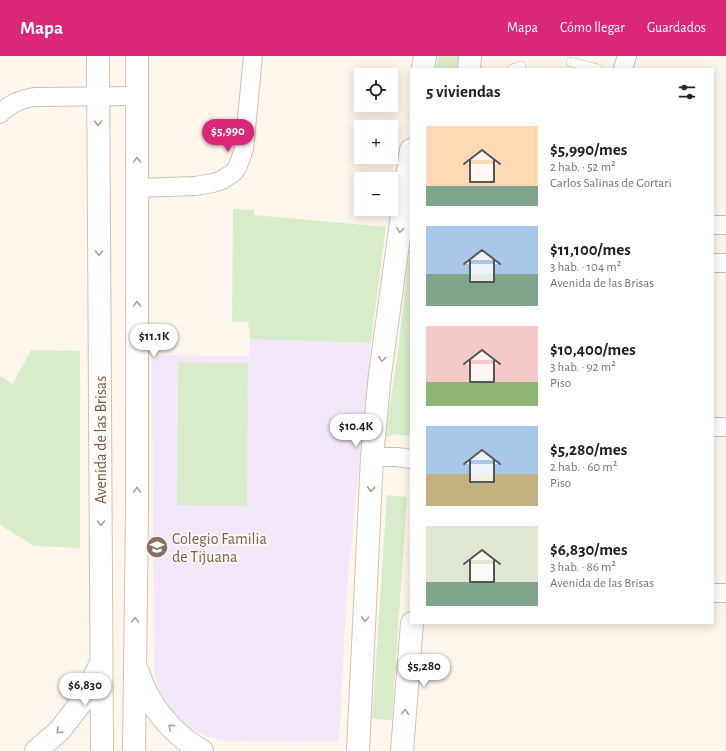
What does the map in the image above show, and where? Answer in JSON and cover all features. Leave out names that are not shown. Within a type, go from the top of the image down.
[{"type":"street","name":"Avenida de las Brisas","points":[[98,56],[102,751]]},
{"type":"street","points":[[134,751],[137,510],[137,56]]},
{"type":"street","points":[[137,188],[195,186],[222,180],[234,172],[238,166],[244,149],[253,56]]},
{"type":"street","points":[[423,68],[425,56]]},
{"type":"street","points":[[469,68],[470,56]]},
{"type":"street","points":[[623,68],[628,56]]},
{"type":"street","points":[[0,114],[8,105],[18,100],[34,97],[137,96]]},
{"type":"street","points":[[358,751],[372,457],[380,374],[410,157]]},
{"type":"street","points":[[714,225],[726,225]]},
{"type":"street","points":[[714,263],[726,263]]},
{"type":"street","points":[[714,427],[726,427]]},
{"type":"street","points":[[372,457],[410,459]]},
{"type":"street","points":[[714,593],[726,593]]},
{"type":"street","points":[[402,751],[412,624]]},
{"type":"street","points":[[134,659],[142,684],[154,706],[166,722],[182,737],[202,751]]},
{"type":"street","points":[[36,751],[59,730],[81,703],[101,662]]},
{"type":"lane","points":[[571,62],[594,68]]},
{"type":"shaded area","points":[[250,339],[371,343],[347,590],[339,742],[227,741],[209,737],[187,727],[174,718],[159,693],[155,679],[152,355],[249,356]]},
{"type":"green space","points":[[438,56],[460,56],[459,68],[436,68]]},
{"type":"green space","points":[[233,209],[254,210],[254,215],[386,227],[371,343],[250,339],[248,322],[232,322]]},
{"type":"green space","points":[[410,245],[410,436],[395,434],[385,438],[398,351]]},
{"type":"green space","points":[[31,350],[80,351],[80,548],[34,546],[0,525],[0,376],[13,384]]},
{"type":"green space","points":[[178,362],[248,363],[247,506],[177,505]]},
{"type":"green space","points":[[387,495],[407,497],[392,720],[372,719]]},
{"type":"place","name":"Colegio Familia de Tijuana","points":[[157,547]]}]
